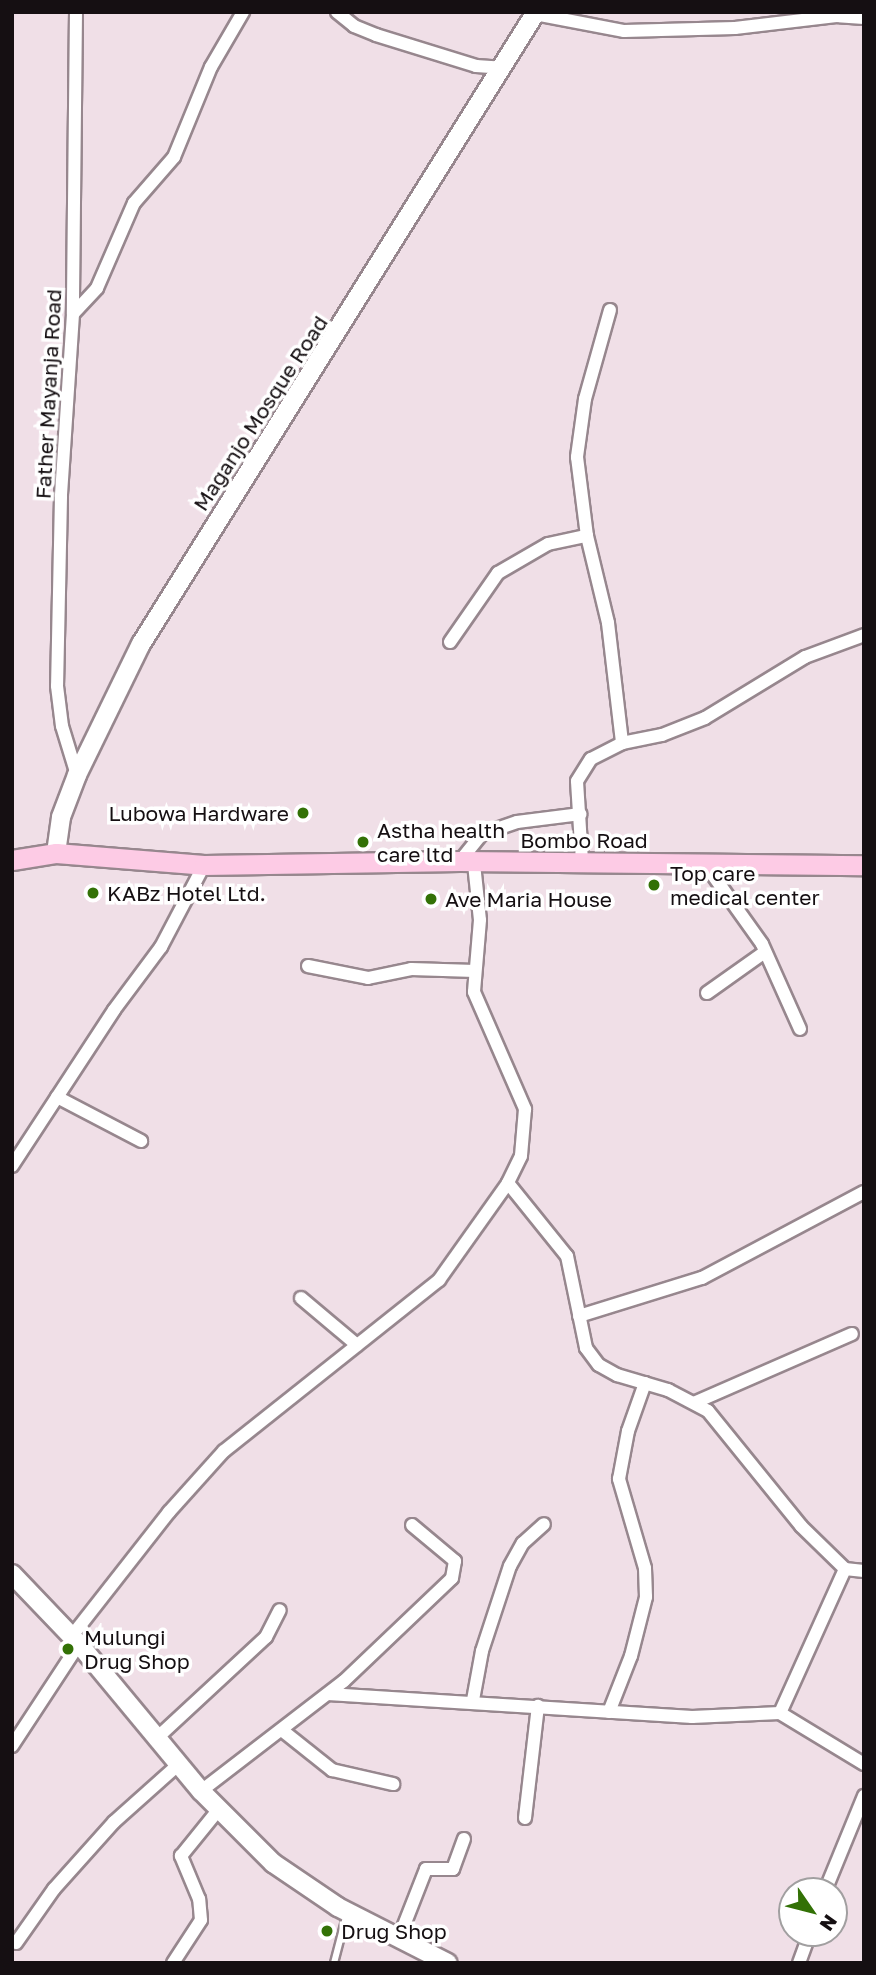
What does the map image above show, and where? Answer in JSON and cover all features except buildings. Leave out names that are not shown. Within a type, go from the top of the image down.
[{"type":"main road","name":"Bombo Road","points":[[12,860],[56,853],[204,865],[582,861],[864,865]]},
{"type":"street","name":"Father Mayanja Road","points":[[76,12],[73,314],[61,497],[57,686],[62,726],[77,775]]},
{"type":"street","points":[[73,314],[97,288],[134,203],[174,157],[211,67],[243,12]]},
{"type":"street","points":[[338,12],[354,26],[376,35],[476,66],[502,68]]},
{"type":"street","points":[[536,13],[624,31],[735,28],[836,16],[864,18]]},
{"type":"street","name":"Maganjo Mosque Road","points":[[56,853],[61,817],[77,775],[155,620],[536,13]]},
{"type":"street","points":[[610,310],[586,399],[577,457],[587,536],[608,623],[622,743]]},
{"type":"street","points":[[450,642],[498,573],[539,548],[587,536]]},
{"type":"street","points":[[582,861],[576,792],[581,771],[591,759],[622,743],[662,735],[705,718],[805,657],[864,635]]},
{"type":"street","points":[[12,1746],[75,1641],[169,1512],[224,1451],[439,1280],[509,1183],[521,1156],[525,1109],[511,1070],[479,1009],[475,971],[480,920],[467,862],[482,834],[517,822],[580,814]]},
{"type":"street","points":[[705,864],[765,952],[800,1029]]},
{"type":"street","points":[[12,1166],[161,947],[204,865]]},
{"type":"street","points":[[707,993],[765,952]]},
{"type":"street","points":[[308,966],[368,978],[411,969],[475,971]]},
{"type":"street","points":[[57,1097],[141,1141]]},
{"type":"street","points":[[509,1183],[567,1256],[586,1348],[599,1365],[696,1402],[722,1424],[801,1526],[845,1569],[864,1571]]},
{"type":"street","points":[[579,1316],[702,1278],[864,1192]]},
{"type":"street","points":[[301,1298],[357,1345]]},
{"type":"street","points":[[696,1402],[852,1334]]},
{"type":"street","points":[[609,1712],[631,1656],[646,1597],[645,1568],[619,1479],[628,1431],[645,1383]]},
{"type":"street","points":[[473,1700],[482,1651],[510,1566],[523,1543],[544,1524]]},
{"type":"street","points":[[201,1791],[328,1694],[452,1578],[455,1561],[412,1525]]},
{"type":"street","points":[[780,1713],[845,1569]]},
{"type":"street","points":[[12,1574],[75,1641],[201,1791],[273,1863],[347,1911],[448,1963]]},
{"type":"street","points":[[158,1737],[266,1637],[280,1609]]},
{"type":"street","points":[[328,1694],[473,1700],[692,1717],[780,1713],[864,1765]]},
{"type":"street","points":[[524,1818],[538,1706]]},
{"type":"street","points":[[282,1731],[332,1770],[393,1784]]},
{"type":"street","points":[[16,1943],[54,1889],[106,1831],[180,1763]]},
{"type":"street","points":[[831,1877],[864,1797]]},
{"type":"street","points":[[173,1963],[201,1920],[199,1899],[181,1856],[219,1809]]},
{"type":"street","points":[[399,1938],[426,1869],[453,1869],[464,1839]]},
{"type":"lane","points":[[334,1963],[347,1911]]},
{"type":"place","name":"Lubowa Hardware","points":[[303,813]]},
{"type":"place","name":"Astha health care ltd","points":[[363,842]]},
{"type":"place","name":"Top care medical center","points":[[654,885]]},
{"type":"place","name":"KABz Hotel Ltd.","points":[[93,893]]},
{"type":"place","name":"Ave Maria House","points":[[431,899]]},
{"type":"place","name":"Mulungi Drug Shop","points":[[68,1649]]},
{"type":"place","name":"Drug Shop","points":[[327,1931]]}]
